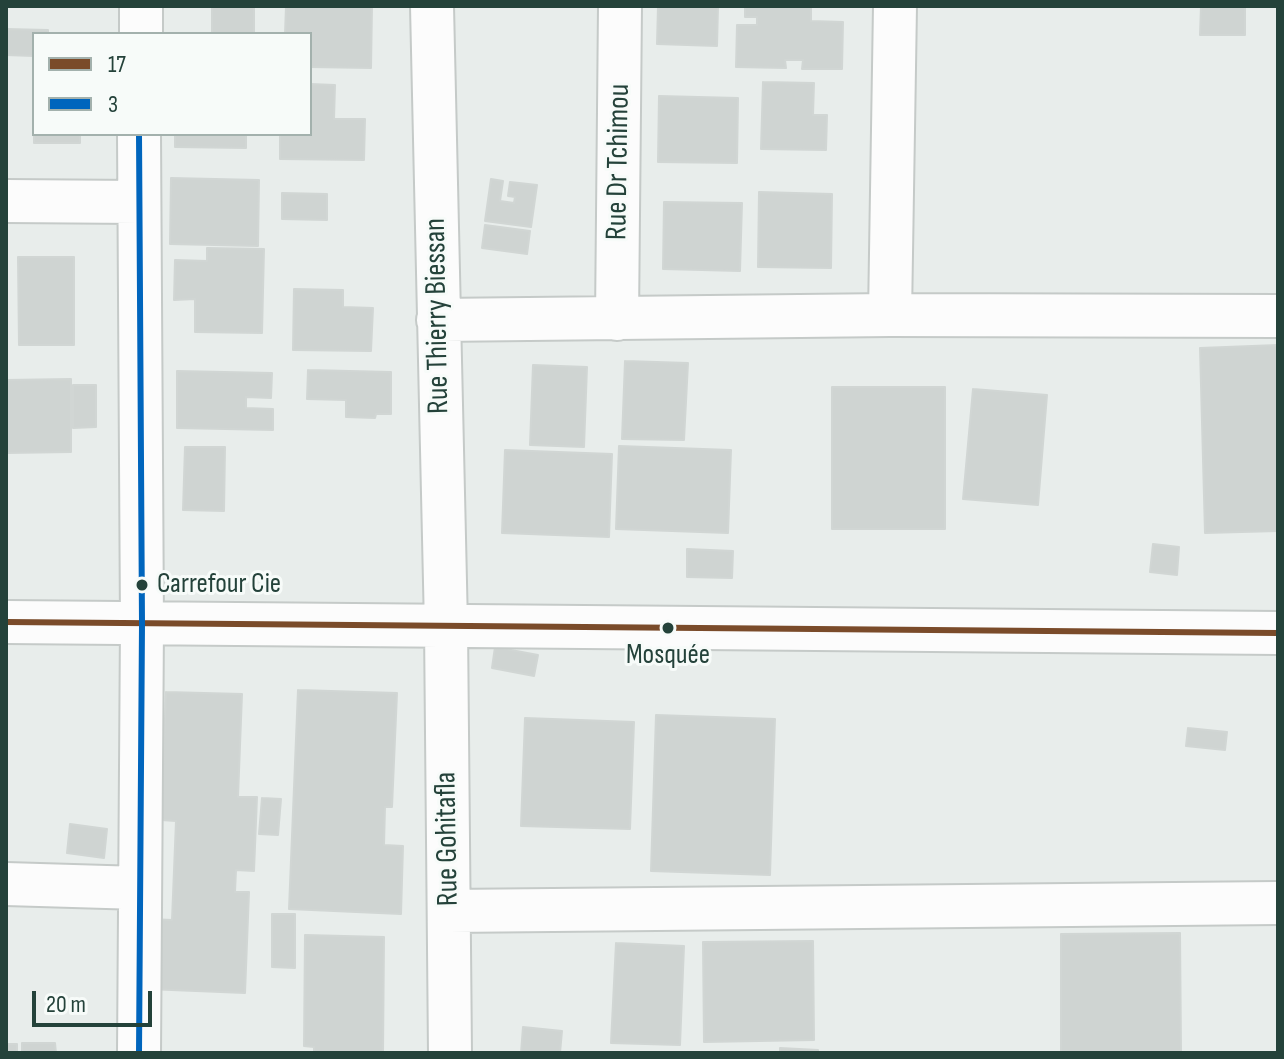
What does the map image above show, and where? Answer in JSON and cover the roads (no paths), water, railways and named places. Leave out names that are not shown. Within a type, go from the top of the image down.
[{"type":"street","points":[[141,6],[141,32]]},
{"type":"street","name":"Rue Thierry Biessan","points":[[432,6],[446,626]]},
{"type":"street","name":"Rue Dr Tchimou","points":[[617,319],[620,6]]},
{"type":"street","points":[[890,315],[895,6]]},
{"type":"street","points":[[139,136],[142,624],[139,1053]]},
{"type":"street","points":[[6,201],[139,202]]},
{"type":"street","points":[[438,320],[890,315],[1278,316]]},
{"type":"street","points":[[6,622],[1278,633]]},
{"type":"street","name":"Rue Gohitafla","points":[[446,626],[450,1053]]},
{"type":"street","points":[[6,884],[140,888]]},
{"type":"street","points":[[449,911],[1278,903]]},
{"type":"place","name":"Carrefour Cie","points":[[142,585]]},
{"type":"place","name":"Mosquée","points":[[668,628]]}]
